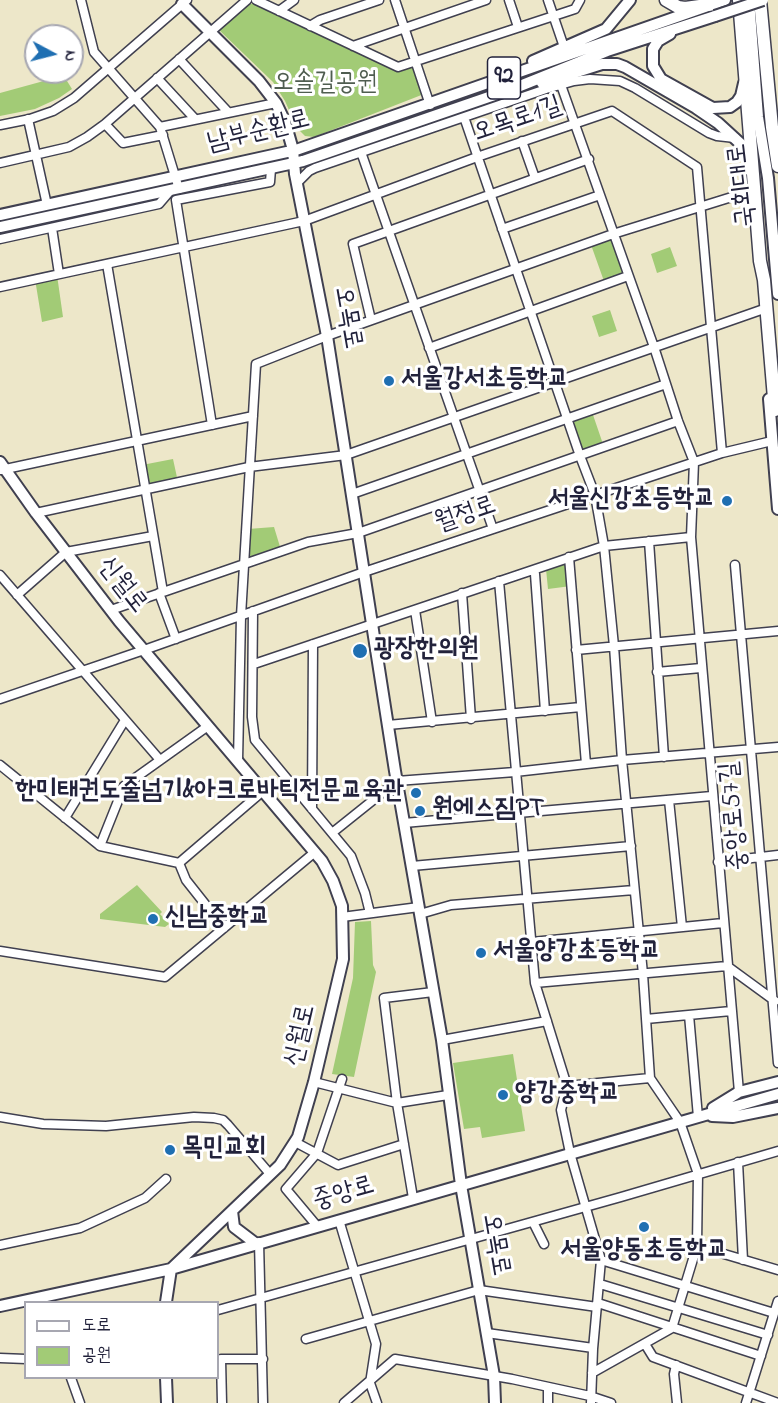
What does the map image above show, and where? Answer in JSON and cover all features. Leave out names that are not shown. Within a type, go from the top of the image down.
[{"type":"highway","points":[[666,0],[685,8],[718,6]]},
{"type":"highway","points":[[739,0],[760,261],[764,280],[775,410]]},
{"type":"highway","points":[[761,0],[778,166]]},
{"type":"highway","points":[[765,50],[770,64],[778,74]]},
{"type":"main road","points":[[458,94],[606,29],[630,0]]},
{"type":"main road","name":"국회대로","points":[[751,0],[778,245]]},
{"type":"main road","name":"국회대로","points":[[751,0],[758,117],[768,178],[778,294]]},
{"type":"main road","name":"남부순환로","points":[[0,215],[293,150],[718,6],[761,0]]},
{"type":"main road","name":"오목로","points":[[184,2],[209,33],[259,81],[276,103],[285,122],[293,150],[297,183],[327,336],[404,823],[442,1040],[461,1185],[494,1376],[495,1403]]},
{"type":"main road","name":"남부순환로","points":[[0,227],[175,193],[294,163],[515,87],[607,51],[685,25],[718,6]]},
{"type":"main road","points":[[685,25],[658,41],[653,49],[653,66],[661,79],[713,108],[730,107],[741,96],[744,87],[745,65]]},
{"type":"main road","points":[[515,87],[545,86],[602,64],[617,64],[696,108],[718,123],[746,151],[754,170]]},
{"type":"main road","points":[[760,261],[761,310],[778,509]]},
{"type":"main road","name":"신월로","points":[[2,467],[111,610],[322,861],[333,881],[342,906],[343,959],[314,1082],[298,1137],[280,1165],[171,1269]]},
{"type":"main road","points":[[699,1117],[739,1092],[778,1082]]},
{"type":"main road","name":"중앙로","points":[[0,1306],[171,1269],[778,1094]]},
{"type":"main road","points":[[699,1117],[733,1117],[778,1108]]},
{"type":"main road","points":[[232,1211],[234,1227],[257,1243]]},
{"type":"main road","points":[[166,1301],[171,1269]]},
{"type":"main road","points":[[166,1379],[167,1403]]},
{"type":"street","points":[[81,0],[94,52],[161,131],[175,177],[175,193],[183,247],[212,424]]},
{"type":"street","points":[[0,163],[69,147],[105,124],[247,0]]},
{"type":"street","points":[[256,0],[398,67],[575,9],[580,0]]},
{"type":"street","points":[[279,11],[294,0]]},
{"type":"street","points":[[310,26],[320,20],[379,0]]},
{"type":"street","points":[[395,0],[430,105]]},
{"type":"street","points":[[353,46],[486,0]]},
{"type":"street","points":[[509,0],[518,27]]},
{"type":"street","points":[[548,0],[564,47]]},
{"type":"street","points":[[0,125],[53,111],[74,98],[184,2]]},
{"type":"street","points":[[179,59],[228,112]]},
{"type":"street","points":[[157,78],[195,119]]},
{"type":"street","name":"남부순환로","points":[[297,183],[312,169],[464,117],[545,86],[590,79],[620,81],[709,133],[735,138]]},
{"type":"street","points":[[561,85],[694,462],[691,537],[739,1092]]},
{"type":"street","points":[[105,124],[123,143],[195,119],[276,103]]},
{"type":"street","name":"오목로1길","points":[[0,287],[304,221],[477,157],[612,111],[695,164],[698,169],[700,207]]},
{"type":"street","points":[[464,117],[580,456],[596,495],[604,546],[614,646],[650,1078],[680,1122],[698,1174],[697,1246],[672,1328],[592,1373]]},
{"type":"street","points":[[28,119],[47,205]]},
{"type":"street","points":[[522,141],[535,178]]},
{"type":"street","points":[[362,152],[493,529]]},
{"type":"street","points":[[370,320],[353,244],[588,159]]},
{"type":"street","points":[[238,761],[240,616],[256,364],[370,320],[613,234],[755,192]]},
{"type":"street","name":"남부순환로","points":[[0,239],[159,204],[175,193]]},
{"type":"street","points":[[502,229],[600,195]]},
{"type":"street","points":[[700,207],[722,453]]},
{"type":"street","points":[[52,228],[59,274]]},
{"type":"street","points":[[106,264],[161,592],[176,639]]},
{"type":"street","points":[[429,348],[627,276]]},
{"type":"street","points":[[36,513],[249,466],[346,455],[761,310]]},
{"type":"street","points":[[352,494],[666,384]]},
{"type":"street","points":[[2,467],[253,416]]},
{"type":"street","points":[[111,610],[308,542],[358,533],[678,421]]},
{"type":"street","name":"월정로","points":[[0,699],[364,572],[722,453],[772,441]]},
{"type":"street","points":[[17,595],[66,552],[153,536]]},
{"type":"street","points":[[254,664],[604,546],[691,537]]},
{"type":"street","points":[[649,541],[664,757]]},
{"type":"street","points":[[569,557],[586,764]]},
{"type":"street","name":"중앙로57길","points":[[735,565],[776,1001],[778,1063]]},
{"type":"street","points":[[535,574],[545,711]]},
{"type":"street","points":[[0,575],[160,760]]},
{"type":"street","points":[[499,581],[535,983],[567,1086],[561,1110],[570,1154],[601,1260],[591,1400]]},
{"type":"street","points":[[462,593],[471,719]]},
{"type":"street","points":[[415,610],[432,722]]},
{"type":"street","points":[[253,611],[252,717],[255,740],[351,856],[365,892],[370,914]]},
{"type":"street","points":[[576,650],[778,631]]},
{"type":"street","points":[[312,808],[313,644]]},
{"type":"street","points":[[657,672],[701,668]]},
{"type":"street","points":[[388,725],[581,707]]},
{"type":"street","points":[[65,818],[125,720]]},
{"type":"street","points":[[100,846],[124,786],[208,726]]},
{"type":"street","points":[[332,833],[398,781],[778,747]]},
{"type":"street","points":[[0,765],[100,846],[179,863]]},
{"type":"street","points":[[179,863],[263,791]]},
{"type":"street","points":[[404,823],[712,796]]},
{"type":"street","points":[[669,800],[682,927]]},
{"type":"street","points":[[412,866],[631,846]]},
{"type":"street","points":[[0,951],[165,977],[315,852]]},
{"type":"street","points":[[718,861],[778,855]]},
{"type":"street","points":[[179,863],[186,880],[224,928]]},
{"type":"street","points":[[342,917],[451,905],[634,890]]},
{"type":"street","points":[[532,942],[723,923]]},
{"type":"street","points":[[535,983],[727,966],[776,1001]]},
{"type":"street","points":[[413,1198],[397,1103],[384,998],[434,992]]},
{"type":"street","points":[[646,1019],[731,1011]]},
{"type":"street","points":[[689,1015],[699,1117]]},
{"type":"street","points":[[442,1040],[547,1022]]},
{"type":"street","points":[[567,1086],[650,1078]]},
{"type":"street","points":[[314,1082],[341,1084],[397,1103],[448,1095]]},
{"type":"street","points":[[317,1226],[286,1189],[317,1153],[341,1084]]},
{"type":"street","points":[[0,1117],[43,1124],[118,1124],[194,1117],[223,1120],[270,1174]]},
{"type":"street","points":[[295,1142],[338,1165],[404,1144]]},
{"type":"street","points":[[219,1310],[778,1151]]},
{"type":"street","points":[[738,1162],[743,1260]]},
{"type":"street","points":[[0,1245],[80,1228],[145,1198],[166,1179]]},
{"type":"street","points":[[339,1220],[376,1344],[370,1383],[377,1403]]},
{"type":"street","points":[[533,1222],[544,1244]]},
{"type":"street","points":[[257,1243],[261,1297],[263,1403]]},
{"type":"street","points":[[697,1246],[778,1270]]},
{"type":"street","points":[[601,1260],[774,1313]]},
{"type":"street","points":[[600,1284],[768,1335]]},
{"type":"street","points":[[306,1339],[479,1290],[597,1305],[761,1356]]},
{"type":"street","points":[[746,1403],[778,1301]]},
{"type":"street","points":[[487,1333],[593,1348]]},
{"type":"street","points":[[645,1344],[653,1357],[778,1403]]},
{"type":"street","points":[[0,1358],[24,1359]]},
{"type":"street","points":[[222,1403],[221,1359],[263,1359]]},
{"type":"street","points":[[344,1403],[370,1383],[395,1359],[494,1376],[611,1403]]},
{"type":"street","points":[[676,1365],[674,1374],[677,1403]]},
{"type":"street","points":[[72,1379],[80,1403]]},
{"type":"street","points":[[548,1387],[549,1403]]},
{"type":"green space","name":"오솔길공원","points":[[256,3],[397,71],[414,66],[424,94],[314,137],[305,136],[297,128],[285,101],[273,82],[218,29],[250,4]]},
{"type":"green space","points":[[33,84],[69,84],[72,89],[35,109],[0,116],[0,93]]},
{"type":"green space","points":[[613,234],[628,276],[605,284],[590,242]]},
{"type":"green space","points":[[670,247],[677,266],[657,273],[651,254]]},
{"type":"green space","points":[[57,275],[63,317],[42,322],[35,279]]},
{"type":"green space","points":[[610,310],[617,331],[599,337],[592,316]]},
{"type":"green space","points":[[592,412],[604,447],[581,455],[569,420]]},
{"type":"green space","points":[[173,459],[178,482],[146,488],[142,465]]},
{"type":"green space","points":[[274,527],[281,550],[252,561],[246,558],[248,529]]},
{"type":"green space","points":[[569,561],[571,586],[548,589],[546,569]]},
{"type":"green space","points":[[137,885],[162,912],[160,914],[169,924],[165,927],[100,919],[100,914]]},
{"type":"green space","points":[[371,921],[373,965],[376,972],[354,1077],[332,1074],[353,978],[355,922]]},
{"type":"green space","points":[[513,1054],[525,1131],[482,1138],[480,1127],[464,1129],[453,1063]]},
{"type":"tunnel","points":[[775,410],[778,440]]},
{"type":"place","name":"서울강서초등학교","points":[[389,381]]},
{"type":"place","name":"서울신강초등학교","points":[[727,501]]},
{"type":"place","name":"광장한의원","points":[[360,651]]},
{"type":"place","name":"한미태권도줄넘기&아크로바틱전문교육관","points":[[416,793]]},
{"type":"place","name":"원에스짐PT","points":[[420,811]]},
{"type":"place","name":"신남중학교","points":[[153,919]]},
{"type":"place","name":"서울양강초등학교","points":[[481,953]]},
{"type":"place","name":"양강중학교","points":[[503,1095]]},
{"type":"place","name":"목민교회","points":[[170,1150]]},
{"type":"place","name":"서울양동초등학교","points":[[644,1227]]}]
